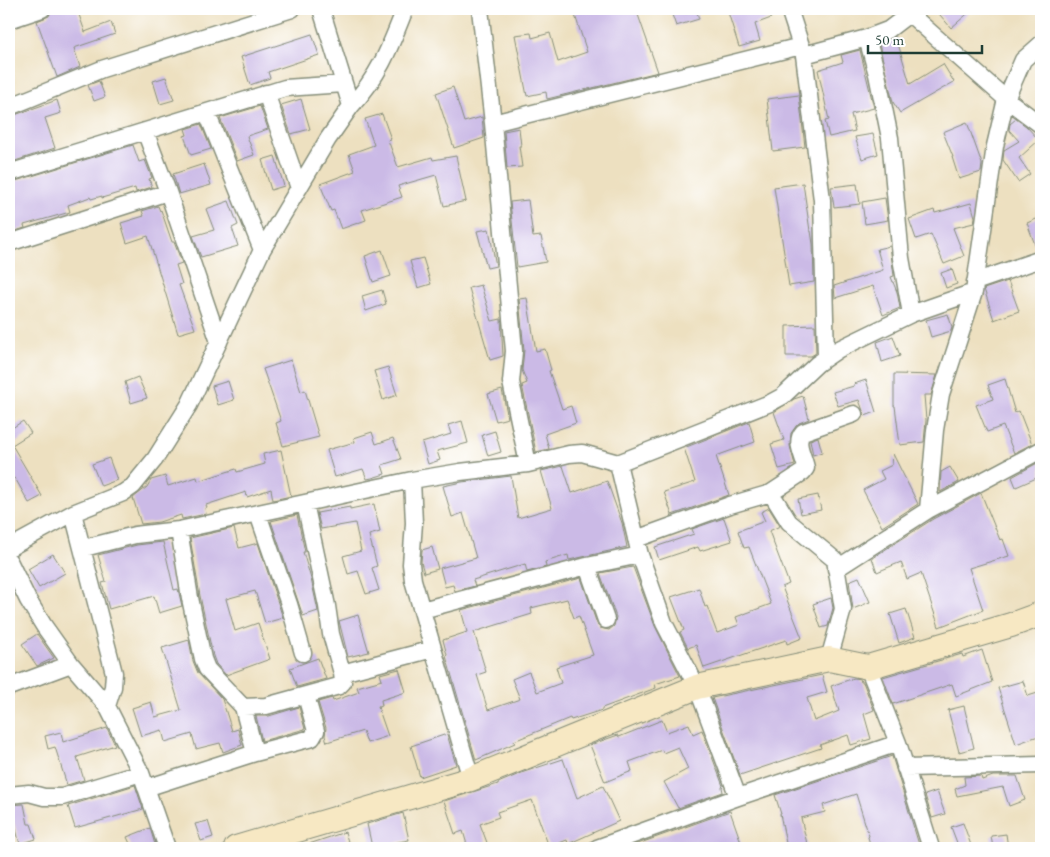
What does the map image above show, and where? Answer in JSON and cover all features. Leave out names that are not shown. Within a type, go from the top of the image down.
[{"type":"street","points":[[9,20],[42,9]]},
{"type":"street","points":[[9,107],[102,69],[292,9]]},
{"type":"street","points":[[322,9],[351,106]]},
{"type":"street","points":[[480,9],[493,123],[514,351],[511,382],[528,464]]},
{"type":"street","points":[[790,9],[802,50],[822,200],[826,357]]},
{"type":"street","points":[[9,548],[73,513],[133,486],[169,439],[189,404],[262,250],[328,139],[351,106],[367,89],[388,53],[409,10]]},
{"type":"street","points":[[493,123],[802,50],[867,38],[888,30],[906,11],[1006,99],[1041,125]]},
{"type":"street","points":[[867,38],[877,74],[890,138],[901,258],[911,314]]},
{"type":"street","points":[[928,510],[935,430],[941,394],[975,287],[995,146],[1006,99],[1023,60],[1041,44]]},
{"type":"street","points":[[9,173],[207,113],[266,93],[298,86],[344,84]]},
{"type":"street","points":[[266,93],[299,188]]},
{"type":"street","points":[[207,113],[262,250]]},
{"type":"street","points":[[145,131],[168,192],[219,342]]},
{"type":"street","points":[[9,243],[168,192]]},
{"type":"street","points":[[84,548],[135,535],[179,530],[412,480],[528,464],[569,454],[582,453],[618,463],[783,396],[826,357],[911,314],[1041,259]]},
{"type":"street","points":[[422,610],[587,566],[638,547],[730,505],[771,493],[803,472],[806,468],[798,441],[799,436],[803,432],[854,414]]},
{"type":"street","points":[[836,569],[928,510],[1041,450]]},
{"type":"street","points":[[618,463],[638,547],[664,623],[697,687],[738,797]]},
{"type":"street","points":[[412,480],[414,523],[410,564],[413,580],[470,779]]},
{"type":"street","points":[[771,493],[789,522],[835,560],[844,610],[829,659]]},
{"type":"street","points":[[243,707],[266,706],[306,696],[339,686],[343,682],[331,634],[327,606],[305,504]]},
{"type":"street","points":[[73,513],[84,548],[114,673],[113,687],[106,706]]},
{"type":"street","points":[[258,514],[289,604],[303,653]]},
{"type":"street","points":[[179,530],[190,598],[203,660],[208,669],[243,707],[255,752]]},
{"type":"street","points":[[9,561],[28,600],[71,664],[106,706],[143,780],[166,848]]},
{"type":"street","points":[[587,566],[606,620]]},
{"type":"street","points":[[236,848],[470,779],[697,687],[829,659],[868,668],[1011,625],[1041,614]]},
{"type":"street","points":[[342,672],[433,648]]},
{"type":"street","points":[[9,687],[71,664]]},
{"type":"street","points":[[868,668],[898,743],[931,848]]},
{"type":"street","points":[[9,795],[29,793],[44,797],[62,797],[143,780],[312,738],[315,735],[315,725],[306,696]]},
{"type":"street","points":[[597,848],[738,797],[898,743]]},
{"type":"street","points":[[905,768],[1041,765]]},
{"type":"building","points":[[52,9],[77,9],[85,32],[111,22],[115,34],[74,48],[80,67],[57,77],[37,21],[49,16]]},
{"type":"building","points":[[573,9],[636,9],[658,72],[547,99],[546,92],[527,96],[515,35],[531,33],[532,38],[550,33],[558,62],[587,52]]},
{"type":"building","points":[[670,9],[696,9],[699,19],[676,26]]},
{"type":"building","points":[[727,9],[768,9],[771,18],[755,24],[760,41],[739,47]]},
{"type":"building","points":[[935,9],[973,9],[951,28]]},
{"type":"building","points":[[312,34],[319,55],[268,72],[270,78],[250,85],[241,57]]},
{"type":"building","points":[[896,37],[910,84],[943,64],[954,82],[900,113],[893,102],[879,44]]},
{"type":"building","points":[[860,50],[874,108],[851,114],[855,131],[829,137],[825,121],[829,120],[818,70],[843,62],[841,55]]},
{"type":"building","points":[[166,77],[174,100],[160,104],[153,81]]},
{"type":"building","points":[[99,81],[105,97],[94,101],[88,85]]},
{"type":"building","points":[[453,87],[464,122],[482,117],[484,138],[454,148],[436,93]]},
{"type":"building","points":[[799,95],[805,147],[773,151],[767,99]]},
{"type":"building","points":[[301,99],[310,129],[291,134],[281,105]]},
{"type":"building","points":[[57,100],[61,113],[45,118],[55,148],[9,163],[9,117]]},
{"type":"building","points":[[260,106],[268,129],[247,136],[254,155],[237,161],[220,118]]},
{"type":"building","points":[[382,114],[391,139],[388,140],[398,167],[432,157],[433,160],[456,156],[466,201],[444,206],[436,175],[398,186],[402,197],[362,210],[366,220],[341,229],[334,210],[331,211],[320,184],[355,171],[349,154],[374,145],[365,119]]},
{"type":"building","points":[[1016,119],[1026,126],[1039,140],[1019,158],[1030,174],[1018,182],[1003,160],[1004,150],[1019,141],[1009,130],[1010,124]]},
{"type":"building","points":[[967,122],[982,164],[981,172],[959,179],[943,132]]},
{"type":"building","points":[[201,124],[211,149],[191,155],[184,136],[187,135],[185,129]]},
{"type":"building","points":[[519,128],[522,167],[507,168],[504,131]]},
{"type":"building","points":[[873,134],[878,154],[862,159],[855,137]]},
{"type":"building","points":[[133,145],[139,162],[145,160],[152,178],[149,179],[152,187],[136,192],[135,188],[102,198],[102,196],[91,199],[90,197],[68,205],[70,212],[24,225],[25,228],[9,233],[9,183]]},
{"type":"building","points":[[275,156],[284,186],[271,190],[262,160]]},
{"type":"building","points":[[204,164],[211,185],[179,194],[173,174]]},
{"type":"building","points":[[803,183],[813,244],[814,282],[789,286],[774,187]]},
{"type":"building","points":[[857,184],[860,204],[834,207],[831,187]]},
{"type":"building","points":[[885,198],[888,220],[865,224],[862,202]]},
{"type":"building","points":[[528,200],[533,237],[541,236],[546,262],[517,267],[510,202]]},
{"type":"building","points":[[229,201],[238,225],[232,228],[238,246],[201,257],[193,236],[214,230],[206,209]]},
{"type":"building","points":[[971,203],[975,217],[974,223],[953,228],[964,256],[944,264],[931,234],[916,239],[909,219],[934,210],[935,213]]},
{"type":"building","points":[[158,206],[182,263],[176,265],[182,284],[179,285],[195,329],[178,334],[148,236],[127,243],[121,223],[144,216],[142,211]]},
{"type":"building","points":[[1041,217],[1041,249],[1037,250],[1027,223]]},
{"type":"building","points":[[489,229],[496,266],[487,268],[477,231]]},
{"type":"building","points":[[890,246],[894,276],[891,277],[897,292],[900,308],[883,315],[873,286],[835,298],[834,286],[883,270],[877,249]]},
{"type":"building","points":[[382,250],[391,276],[373,282],[365,256]]},
{"type":"building","points":[[423,258],[431,284],[418,288],[410,261]]},
{"type":"building","points":[[952,269],[957,284],[946,288],[941,273]]},
{"type":"building","points":[[1008,281],[1019,311],[994,320],[984,289]]},
{"type":"building","points":[[481,285],[492,321],[501,319],[503,356],[490,360],[469,288]]},
{"type":"building","points":[[382,290],[386,304],[366,311],[362,296]]},
{"type":"building","points":[[527,298],[536,351],[545,349],[551,370],[549,371],[562,409],[571,406],[576,423],[545,434],[549,449],[536,452],[522,385],[527,383],[522,370],[524,350],[519,299]]},
{"type":"building","points":[[948,314],[952,327],[951,331],[931,337],[926,320]]},
{"type":"building","points":[[815,325],[816,353],[811,356],[786,356],[786,326]]},
{"type":"building","points":[[893,336],[900,356],[882,362],[877,342]]},
{"type":"building","points":[[291,360],[301,392],[305,390],[319,437],[283,446],[276,423],[281,421],[263,369]]},
{"type":"building","points":[[388,367],[397,395],[383,400],[374,371]]},
{"type":"building","points":[[894,374],[937,375],[931,395],[924,395],[926,420],[924,442],[900,445],[894,406]]},
{"type":"building","points":[[138,377],[147,398],[131,403],[125,382]]},
{"type":"building","points":[[1005,379],[1015,413],[1019,411],[1032,444],[1014,453],[1003,426],[987,432],[976,405],[993,399],[988,385]]},
{"type":"building","points":[[866,380],[876,412],[865,416],[859,400],[838,406],[833,392],[854,386],[854,384]]},
{"type":"building","points":[[228,381],[234,400],[218,405],[212,386]]},
{"type":"building","points":[[502,390],[508,418],[496,421],[488,394]]},
{"type":"building","points":[[803,396],[809,419],[799,423],[791,433],[790,446],[795,465],[779,469],[771,444],[784,440],[774,412],[794,399]]},
{"type":"building","points":[[23,421],[31,433],[12,445],[42,496],[29,503],[15,478],[9,482],[9,430]]},
{"type":"building","points":[[462,421],[468,443],[437,451],[440,460],[428,464],[422,443],[451,434],[448,425]]},
{"type":"building","points":[[749,422],[755,442],[716,456],[729,495],[672,515],[664,492],[695,482],[684,448]]},
{"type":"building","points":[[495,431],[501,452],[488,456],[482,435]]},
{"type":"building","points":[[372,432],[376,444],[393,438],[401,459],[382,465],[385,474],[372,478],[367,479],[363,469],[335,477],[327,450],[355,442],[354,438]]},
{"type":"building","points":[[818,437],[822,452],[813,455],[810,440]]},
{"type":"building","points":[[281,450],[291,496],[273,500],[271,489],[247,497],[246,492],[206,505],[206,514],[182,519],[181,515],[159,522],[141,524],[133,498],[147,487],[151,480],[165,476],[168,486],[197,477],[198,481],[236,469],[237,472],[265,464],[263,454]]},
{"type":"building","points":[[893,454],[918,504],[882,527],[863,490],[884,479],[880,471],[892,465]]},
{"type":"building","points":[[109,458],[117,480],[101,486],[92,464]]},
{"type":"building","points":[[1041,461],[1041,476],[1016,487],[1012,477]]},
{"type":"building","points":[[563,466],[572,493],[607,481],[622,523],[627,547],[569,560],[568,555],[545,562],[546,567],[527,572],[525,564],[473,580],[475,586],[455,591],[453,585],[445,587],[440,568],[476,558],[463,513],[452,517],[443,486],[511,476],[518,518],[552,508],[541,471]]},
{"type":"building","points":[[950,467],[959,482],[940,492],[941,472]]},
{"type":"building","points":[[981,493],[1000,540],[1003,539],[1009,556],[969,568],[983,610],[939,627],[921,573],[907,579],[901,562],[877,572],[872,558],[933,519]]},
{"type":"building","points":[[818,495],[821,510],[801,514],[798,499]]},
{"type":"building","points":[[374,504],[380,532],[369,535],[377,566],[372,568],[379,590],[366,594],[358,571],[348,574],[343,556],[361,551],[355,523],[321,529],[317,513]]},
{"type":"building","points":[[769,508],[780,526],[769,531],[789,584],[782,587],[802,638],[787,644],[786,640],[704,668],[696,645],[688,648],[680,632],[684,630],[671,597],[699,588],[717,633],[739,625],[736,617],[771,604],[749,547],[744,548],[738,531],[765,521],[761,512]]},
{"type":"building","points":[[297,515],[305,552],[303,552],[318,611],[303,616],[271,521]]},
{"type":"building","points":[[724,518],[732,541],[700,551],[698,547],[659,560],[655,547],[694,534],[692,529]]},
{"type":"building","points":[[234,528],[239,548],[258,543],[283,618],[265,623],[255,591],[226,599],[235,631],[258,623],[270,659],[226,675],[216,664],[213,656],[190,538]]},
{"type":"building","points":[[163,542],[174,590],[178,589],[182,606],[159,613],[154,596],[109,609],[102,583],[106,582],[98,555],[137,545]]},
{"type":"building","points":[[432,547],[438,569],[424,573],[421,562],[422,550]]},
{"type":"building","points":[[53,554],[65,573],[39,588],[28,569]]},
{"type":"building","points":[[633,567],[655,626],[680,676],[655,684],[656,688],[602,708],[602,710],[571,720],[570,718],[514,741],[515,743],[476,760],[443,640],[467,632],[461,610],[581,578],[597,624],[600,628],[609,630],[614,626],[616,617],[600,573]],"holes":[[[567,599],[574,618],[579,616],[593,655],[556,667],[561,683],[537,692],[529,672],[512,679],[520,699],[488,710],[477,675],[486,672],[474,632],[532,614],[531,608]]]},
{"type":"building","points":[[859,577],[870,602],[853,609],[849,581]]},
{"type":"building","points":[[831,598],[833,608],[828,626],[821,628],[813,604]]},
{"type":"building","points":[[906,609],[915,637],[899,643],[890,614]]},
{"type":"building","points":[[358,615],[369,652],[348,657],[339,621]]},
{"type":"building","points":[[37,634],[54,658],[37,666],[22,644]]},
{"type":"building","points":[[189,640],[193,661],[198,673],[222,699],[232,731],[238,729],[242,745],[223,752],[220,743],[196,749],[192,734],[165,742],[162,730],[141,736],[132,708],[151,702],[155,717],[181,710],[162,648]]},
{"type":"building","points":[[982,650],[992,682],[956,696],[952,684],[893,704],[883,677],[962,654],[963,657]]},
{"type":"building","points":[[318,658],[326,679],[297,687],[290,668]]},
{"type":"building","points":[[399,669],[406,692],[381,700],[382,706],[378,707],[388,736],[367,743],[363,731],[327,742],[325,736],[326,728],[318,702],[332,698],[333,701],[359,692],[357,687],[382,680],[380,674]]},
{"type":"building","points":[[822,675],[827,692],[807,698],[814,721],[839,711],[831,686],[854,678],[860,679],[874,710],[864,714],[871,739],[851,745],[848,735],[820,745],[821,748],[740,775],[712,698]]},
{"type":"building","points":[[1023,681],[1028,696],[1041,692],[1041,735],[1016,744],[998,688]]},
{"type":"building","points":[[964,706],[974,748],[959,752],[948,710]]},
{"type":"building","points":[[299,707],[305,729],[262,741],[256,716],[269,716]]},
{"type":"building","points":[[662,720],[667,732],[689,724],[693,734],[702,730],[723,786],[723,792],[678,808],[664,782],[688,769],[678,747],[663,753],[662,750],[629,762],[632,771],[605,782],[590,745],[618,735],[619,737]]},
{"type":"building","points":[[107,728],[115,745],[77,757],[84,780],[67,785],[55,747],[48,749],[45,736],[61,732],[63,742]]},
{"type":"building","points":[[447,734],[456,765],[420,777],[411,746]]},
{"type":"building","points":[[892,756],[920,848],[871,848],[856,794],[823,805],[825,812],[801,818],[808,848],[787,848],[781,814],[775,795]]},
{"type":"building","points":[[563,759],[577,798],[603,786],[619,821],[568,844],[567,840],[549,847],[532,800],[497,812],[499,817],[480,824],[489,848],[468,848],[463,831],[455,834],[444,801],[498,784],[524,772]]},
{"type":"building","points":[[981,776],[982,780],[993,776],[1017,776],[1025,800],[1009,806],[1003,787],[957,796],[955,789],[965,785],[964,777]]},
{"type":"building","points":[[135,785],[143,809],[75,828],[68,806]]},
{"type":"building","points":[[937,791],[945,814],[932,818],[925,795]]},
{"type":"building","points":[[24,804],[28,824],[31,824],[36,839],[20,844],[9,805]]},
{"type":"building","points":[[730,811],[743,848],[632,848],[632,846]]},
{"type":"building","points":[[403,813],[409,840],[372,847],[367,824]]},
{"type":"building","points":[[208,821],[213,837],[201,841],[195,824]]},
{"type":"building","points":[[963,823],[972,848],[959,848],[951,827]]},
{"type":"building","points":[[150,828],[156,848],[132,848],[127,837]]},
{"type":"building","points":[[345,832],[350,848],[306,848],[306,845]]},
{"type":"building","points":[[1006,834],[1008,848],[993,848],[991,836]]}]
